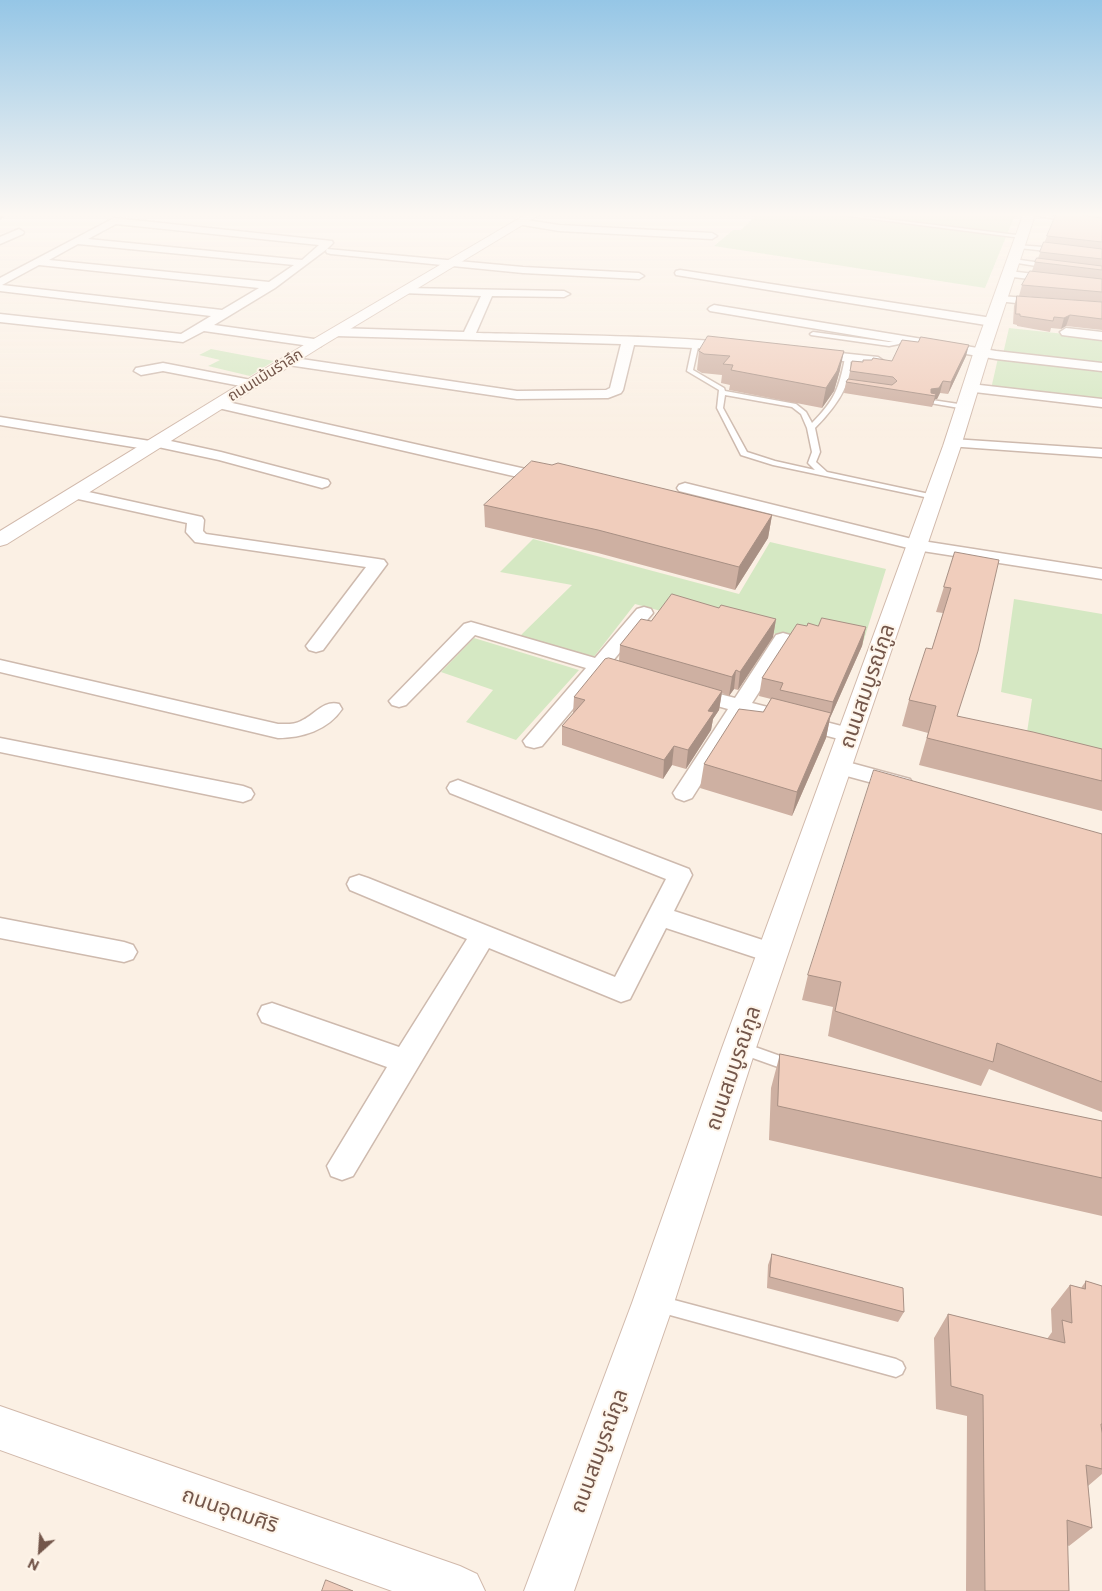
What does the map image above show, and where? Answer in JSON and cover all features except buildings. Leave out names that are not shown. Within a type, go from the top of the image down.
[{"type":"street","points":[[11,289],[223,314]]},
{"type":"street","points":[[0,318],[183,338],[265,289]]},
{"type":"street","name":"ถนนแม้นรำลึก","points":[[0,540],[317,343],[410,289]]},
{"type":"street","points":[[788,289],[992,322]]},
{"type":"street","name":"ถนนสมบูรณ์กูล","points":[[549,1591],[653,1303],[739,1048],[840,767],[953,443],[982,351],[1004,289]]},
{"type":"street","points":[[406,292],[564,294]]},
{"type":"street","points":[[468,337],[488,293]]},
{"type":"street","points":[[1001,299],[1102,308]]},
{"type":"street","points":[[714,310],[982,351],[996,355],[1102,367]]},
{"type":"street","points":[[202,328],[317,343]]},
{"type":"street","points":[[336,332],[696,343],[744,347]]},
{"type":"street","points":[[1066,332],[1102,336]]},
{"type":"street","points":[[288,361],[517,395],[608,394],[616,390],[628,342]]},
{"type":"street","points":[[799,353],[878,361]]},
{"type":"street","points":[[140,372],[163,366],[251,384]]},
{"type":"street","points":[[968,399],[1102,403]]},
{"type":"street","points":[[219,404],[552,480]]},
{"type":"street","points":[[0,421],[221,456],[322,483]]},
{"type":"street","points":[[953,443],[1102,453]]},
{"type":"street","points":[[685,488],[916,545],[1102,574]]},
{"type":"street","points":[[75,494],[196,520],[194,532],[201,538],[378,564],[316,646]]},
{"type":"street","points":[[534,741],[644,613]]},
{"type":"street","points":[[399,700],[471,628],[645,680]]},
{"type":"street","points":[[684,793],[782,639]]},
{"type":"street","points":[[0,666],[278,731],[296,732],[313,726],[332,709]]},
{"type":"street","points":[[673,688],[850,735]]},
{"type":"street","points":[[0,745],[243,794]]},
{"type":"street","points":[[840,767],[925,790]]},
{"type":"street","points":[[359,884],[621,990],[680,875],[458,788]]},
{"type":"street","points":[[659,916],[772,953]]},
{"type":"street","points":[[0,928],[124,952]]},
{"type":"street","points":[[342,1166],[483,934]]},
{"type":"street","points":[[272,1014],[406,1062]]},
{"type":"street","name":"ถนนอุดมศิริ","points":[[0,1428],[460,1591]]},
{"type":"lane","points":[[813,334],[889,344],[896,343],[899,339]]},
{"type":"lane","points":[[696,343],[690,372],[722,389],[720,408],[744,454],[790,467],[934,497]]},
{"type":"lane","points":[[811,428],[825,414],[842,386],[848,358]]},
{"type":"lane","points":[[842,386],[851,388]]},
{"type":"lane","points":[[722,393],[794,405],[804,412],[811,428],[816,452],[812,463],[826,474]]},
{"type":"lane","points":[[935,400],[968,399]]},
{"type":"lane","points":[[790,467],[813,460]]},
{"type":"lane","points":[[739,1048],[804,1070]]},
{"type":"lane","points":[[653,1303],[896,1368]]},
{"type":"green space","points":[[1009,328],[1102,338],[1102,364],[1003,354]]},
{"type":"green space","points":[[211,349],[274,361],[250,376],[208,366],[220,360],[199,355]]},
{"type":"green space","points":[[998,358],[1102,369],[1102,401],[991,389]]},
{"type":"green space","points":[[533,539],[739,594],[770,542],[886,569],[862,646],[818,636],[814,644],[666,605],[661,611],[635,604],[593,658],[520,636],[572,585],[500,572]]},
{"type":"green space","points":[[1014,599],[1102,614],[1102,780],[1023,759],[1032,699],[1001,692]]},
{"type":"green space","points":[[474,638],[579,670],[516,740],[466,722],[493,690],[441,672]]}]
